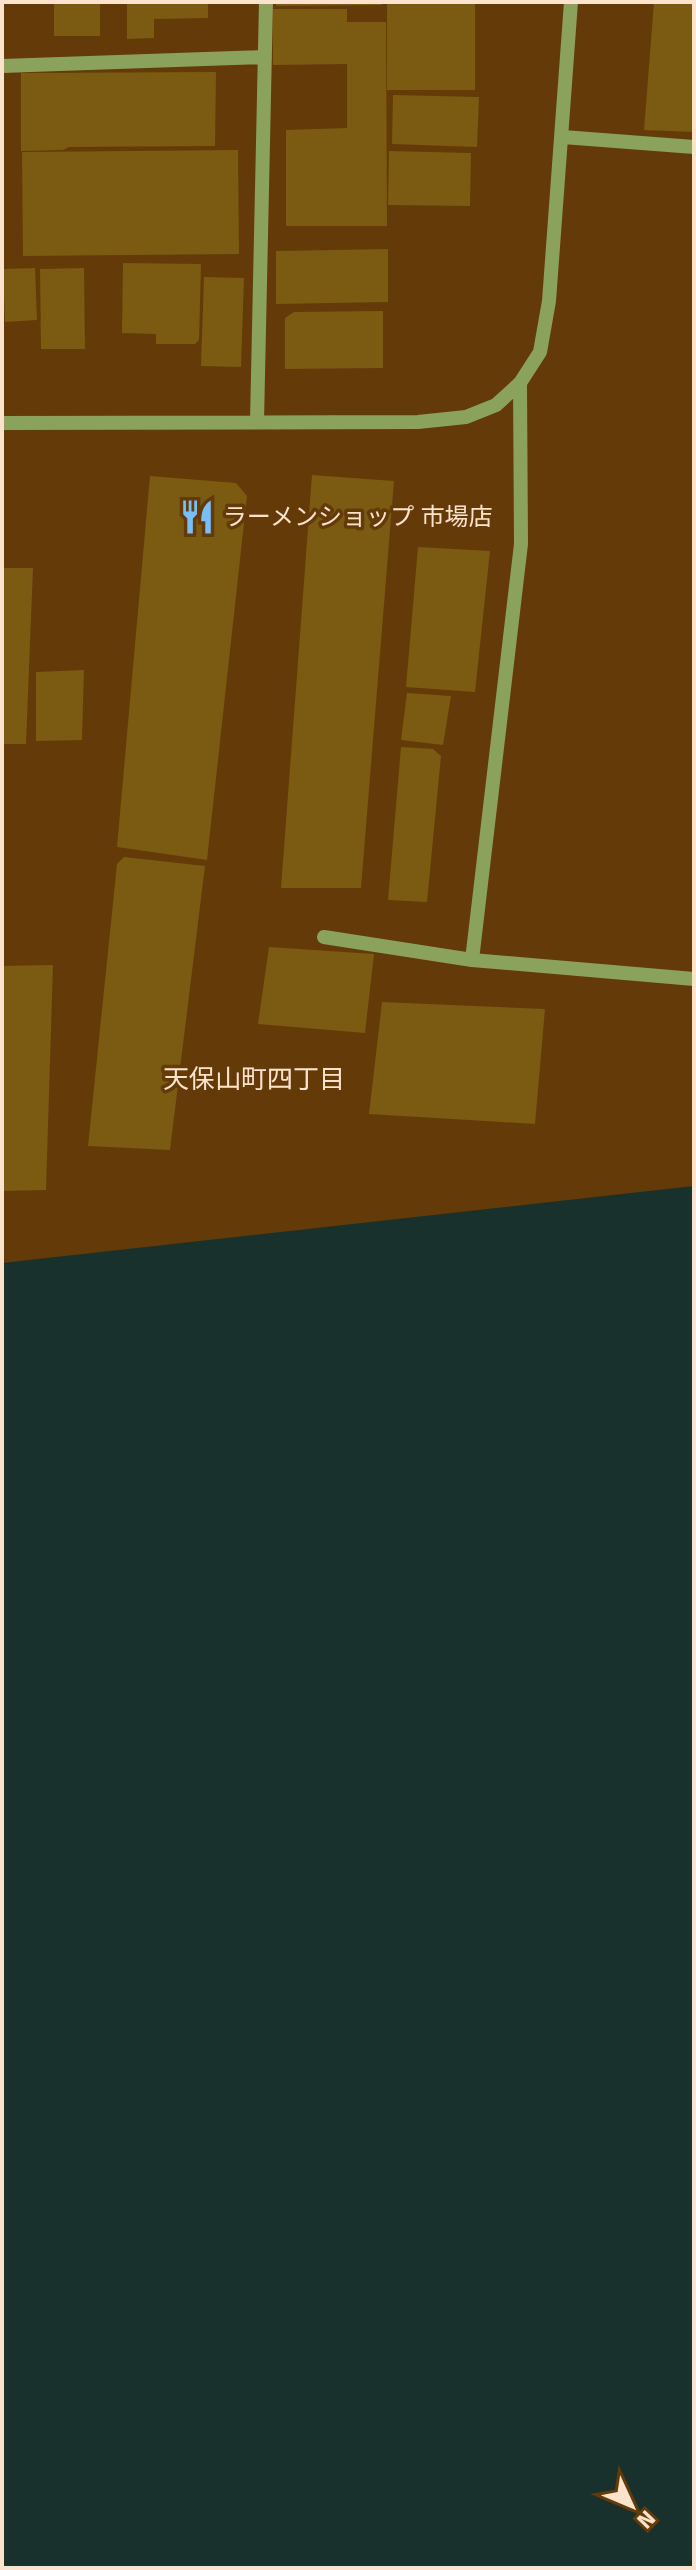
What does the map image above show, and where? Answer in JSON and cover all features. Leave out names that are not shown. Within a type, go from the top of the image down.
[{"type":"street","points":[[257,422],[266,2]]},
{"type":"street","points":[[2,423],[418,422],[466,417],[496,405],[520,383],[540,352],[549,301],[571,2]]},
{"type":"street","points":[[2,66],[265,57]]},
{"type":"street","points":[[563,137],[694,147]]},
{"type":"street","points":[[472,960],[521,544],[520,383]]},
{"type":"street","points":[[324,937],[472,960],[694,979]]},
{"type":"water","points":[[694,1186],[694,2568],[2,2568],[2,1263]]},
{"type":"building","points":[[54,2],[100,2],[100,36],[54,36]]},
{"type":"building","points":[[127,2],[208,2],[208,18],[154,19],[154,38],[127,39]]},
{"type":"building","points":[[276,2],[382,2],[382,5],[276,6]]},
{"type":"building","points":[[387,2],[475,2],[475,90],[387,90]]},
{"type":"building","points":[[654,2],[694,2],[694,132],[644,130]]},
{"type":"building","points":[[273,9],[347,9],[347,22],[386,22],[387,226],[286,226],[286,130],[347,128],[347,64],[273,65]]},
{"type":"building","points":[[216,72],[215,146],[69,147],[63,150],[21,151],[21,73]]},
{"type":"building","points":[[393,95],[479,97],[477,147],[392,144]]},
{"type":"building","points":[[238,150],[239,254],[23,256],[22,152]]},
{"type":"building","points":[[389,151],[471,153],[470,206],[388,205]]},
{"type":"building","points":[[388,249],[388,302],[276,304],[276,251]]},
{"type":"building","points":[[123,263],[201,264],[199,340],[195,344],[156,344],[156,334],[122,333]]},
{"type":"building","points":[[35,268],[37,320],[5,322],[3,269]]},
{"type":"building","points":[[84,268],[85,349],[41,349],[40,269]]},
{"type":"building","points":[[204,277],[244,278],[241,367],[201,366]]},
{"type":"building","points":[[383,311],[383,368],[285,369],[285,318],[294,312]]},
{"type":"building","points":[[312,475],[394,481],[361,888],[281,888]]},
{"type":"building","points":[[150,476],[236,483],[247,496],[207,860],[117,847]]},
{"type":"building","points":[[418,547],[490,551],[475,692],[406,687]]},
{"type":"building","points":[[2,568],[33,568],[26,744],[2,744]]},
{"type":"building","points":[[84,670],[82,740],[36,741],[36,672]]},
{"type":"building","points":[[407,693],[451,696],[443,745],[401,740]]},
{"type":"building","points":[[401,747],[433,749],[441,756],[427,902],[388,900]]},
{"type":"building","points":[[124,857],[205,866],[170,1150],[88,1146],[117,864]]},
{"type":"building","points":[[269,947],[374,954],[365,1033],[258,1024]]},
{"type":"building","points":[[53,965],[46,1190],[2,1191],[2,966]]},
{"type":"building","points":[[382,1002],[545,1009],[535,1124],[369,1114]]},
{"type":"place","name":"ラーメンショップ 市場店","points":[[197,517]]},
{"type":"district","name":"天保山町四丁目","points":[[254,1079]]}]
